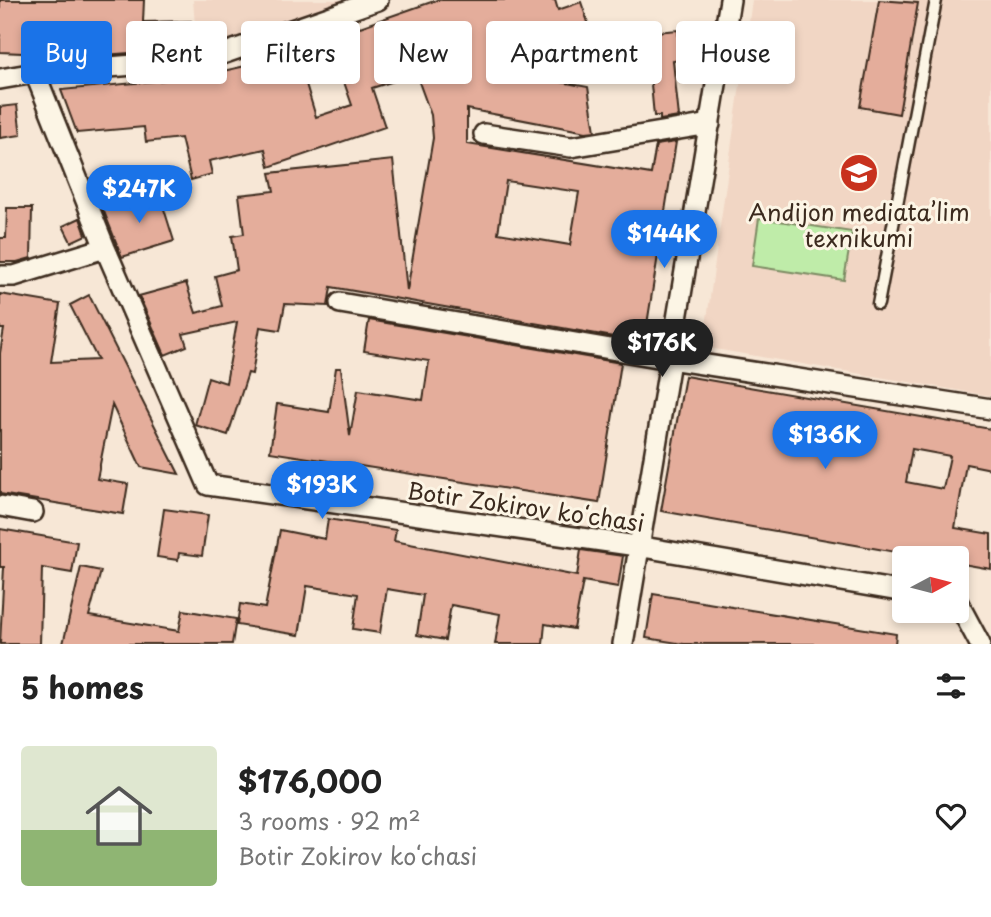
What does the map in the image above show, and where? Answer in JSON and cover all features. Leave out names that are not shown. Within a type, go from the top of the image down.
[{"type":"street","points":[[112,66],[208,58],[378,0]]},
{"type":"street","points":[[623,644],[637,546],[730,0]]},
{"type":"street","points":[[0,79],[21,75]]},
{"type":"street","name":"Botir Zokirov koʻchasi","points":[[39,84],[105,248],[208,485],[637,546],[892,590]]},
{"type":"street","points":[[484,134],[571,147],[710,124]]},
{"type":"street","points":[[0,276],[14,276],[105,248]]},
{"type":"street","points":[[340,303],[669,359],[991,409]]},
{"type":"street","points":[[0,506],[33,512]]},
{"type":"street","points":[[975,636],[991,630]]},
{"type":"lane","points":[[878,304],[936,0]]},
{"type":"shaded area","points":[[193,0],[344,0],[283,21],[241,21],[241,36],[227,41],[227,21],[195,21]]},
{"type":"shaded area","name":"Andijon mediataʼlim texnikumi","points":[[752,0],[991,0],[991,396],[703,347],[740,84],[795,84],[795,21],[749,21]]},
{"type":"green space","points":[[759,218],[852,232],[844,280],[752,266]]},
{"type":"building","points":[[0,0],[144,0],[143,21],[126,21],[126,53],[112,54],[112,21],[21,21],[21,53],[0,52]]},
{"type":"building","points":[[437,0],[555,0],[558,10],[581,2],[588,21],[486,21],[486,84],[572,84],[588,87],[595,131],[586,132],[467,109],[467,144],[651,174],[656,145],[676,142],[645,337],[625,334],[625,339],[331,287],[328,306],[285,304],[280,330],[260,327],[252,374],[248,373],[228,435],[195,425],[208,377],[226,383],[237,322],[183,334],[187,346],[165,355],[139,296],[186,283],[196,313],[222,306],[215,276],[237,270],[232,236],[244,234],[239,195],[274,191],[270,173],[393,160],[407,291],[433,138],[431,115],[420,84],[472,84],[472,21],[377,21]],"holes":[[[506,181],[579,192],[570,245],[498,233]]]},
{"type":"building","points":[[879,0],[918,3],[899,114],[860,107]]},
{"type":"building","points":[[374,22],[374,84],[385,84],[372,88],[385,127],[269,167],[265,149],[209,161],[212,174],[191,180],[181,138],[146,142],[144,127],[77,133],[61,90],[126,84],[227,84],[227,70],[241,67],[241,84],[306,84],[316,117],[352,105],[345,84],[360,84],[360,27]]},
{"type":"building","points":[[676,30],[676,61],[673,61],[679,117],[660,120],[660,116],[654,116],[651,84],[662,84],[662,31]]},
{"type":"building","points":[[17,105],[21,135],[0,138],[0,107]]},
{"type":"building","points":[[159,193],[174,241],[122,257],[103,209]]},
{"type":"building","points":[[7,208],[32,208],[31,258],[17,262],[0,262],[0,238],[6,238]]},
{"type":"building","points":[[80,218],[86,235],[71,242],[63,226]]},
{"type":"building","points":[[0,294],[60,304],[51,362],[98,360],[70,305],[89,295],[179,474],[141,467],[112,405],[97,479],[128,484],[123,514],[0,494],[0,353],[4,329],[0,329]]},
{"type":"building","points":[[369,320],[621,363],[599,503],[270,452],[277,404],[329,412],[336,368],[341,368],[350,436],[358,390],[423,400],[429,361],[364,351]]},
{"type":"building","points":[[685,376],[991,429],[991,469],[966,464],[955,528],[991,534],[991,569],[970,565],[970,546],[892,546],[892,551],[661,511]],"holes":[[[912,449],[950,456],[943,489],[906,482]]]},
{"type":"building","points":[[164,509],[208,515],[202,556],[179,553],[178,560],[157,557]]},
{"type":"building","points":[[328,519],[396,530],[394,541],[577,576],[581,550],[623,556],[618,587],[583,581],[574,629],[545,624],[543,644],[495,644],[500,614],[451,605],[445,640],[417,635],[423,595],[387,589],[380,633],[353,629],[358,594],[307,586],[299,635],[237,625],[240,604],[265,608],[280,530],[325,539]]},
{"type":"building","points":[[0,529],[77,542],[72,573],[42,568],[40,644],[0,644],[4,567],[0,567]]},
{"type":"building","points":[[81,567],[101,571],[89,616],[179,631],[183,610],[236,619],[232,644],[63,644]]},
{"type":"building","points":[[653,594],[896,634],[895,644],[684,644],[646,638]]},
{"type":"place","name":"Andijon mediataʼlim texnikumi","points":[[859,173]]}]
